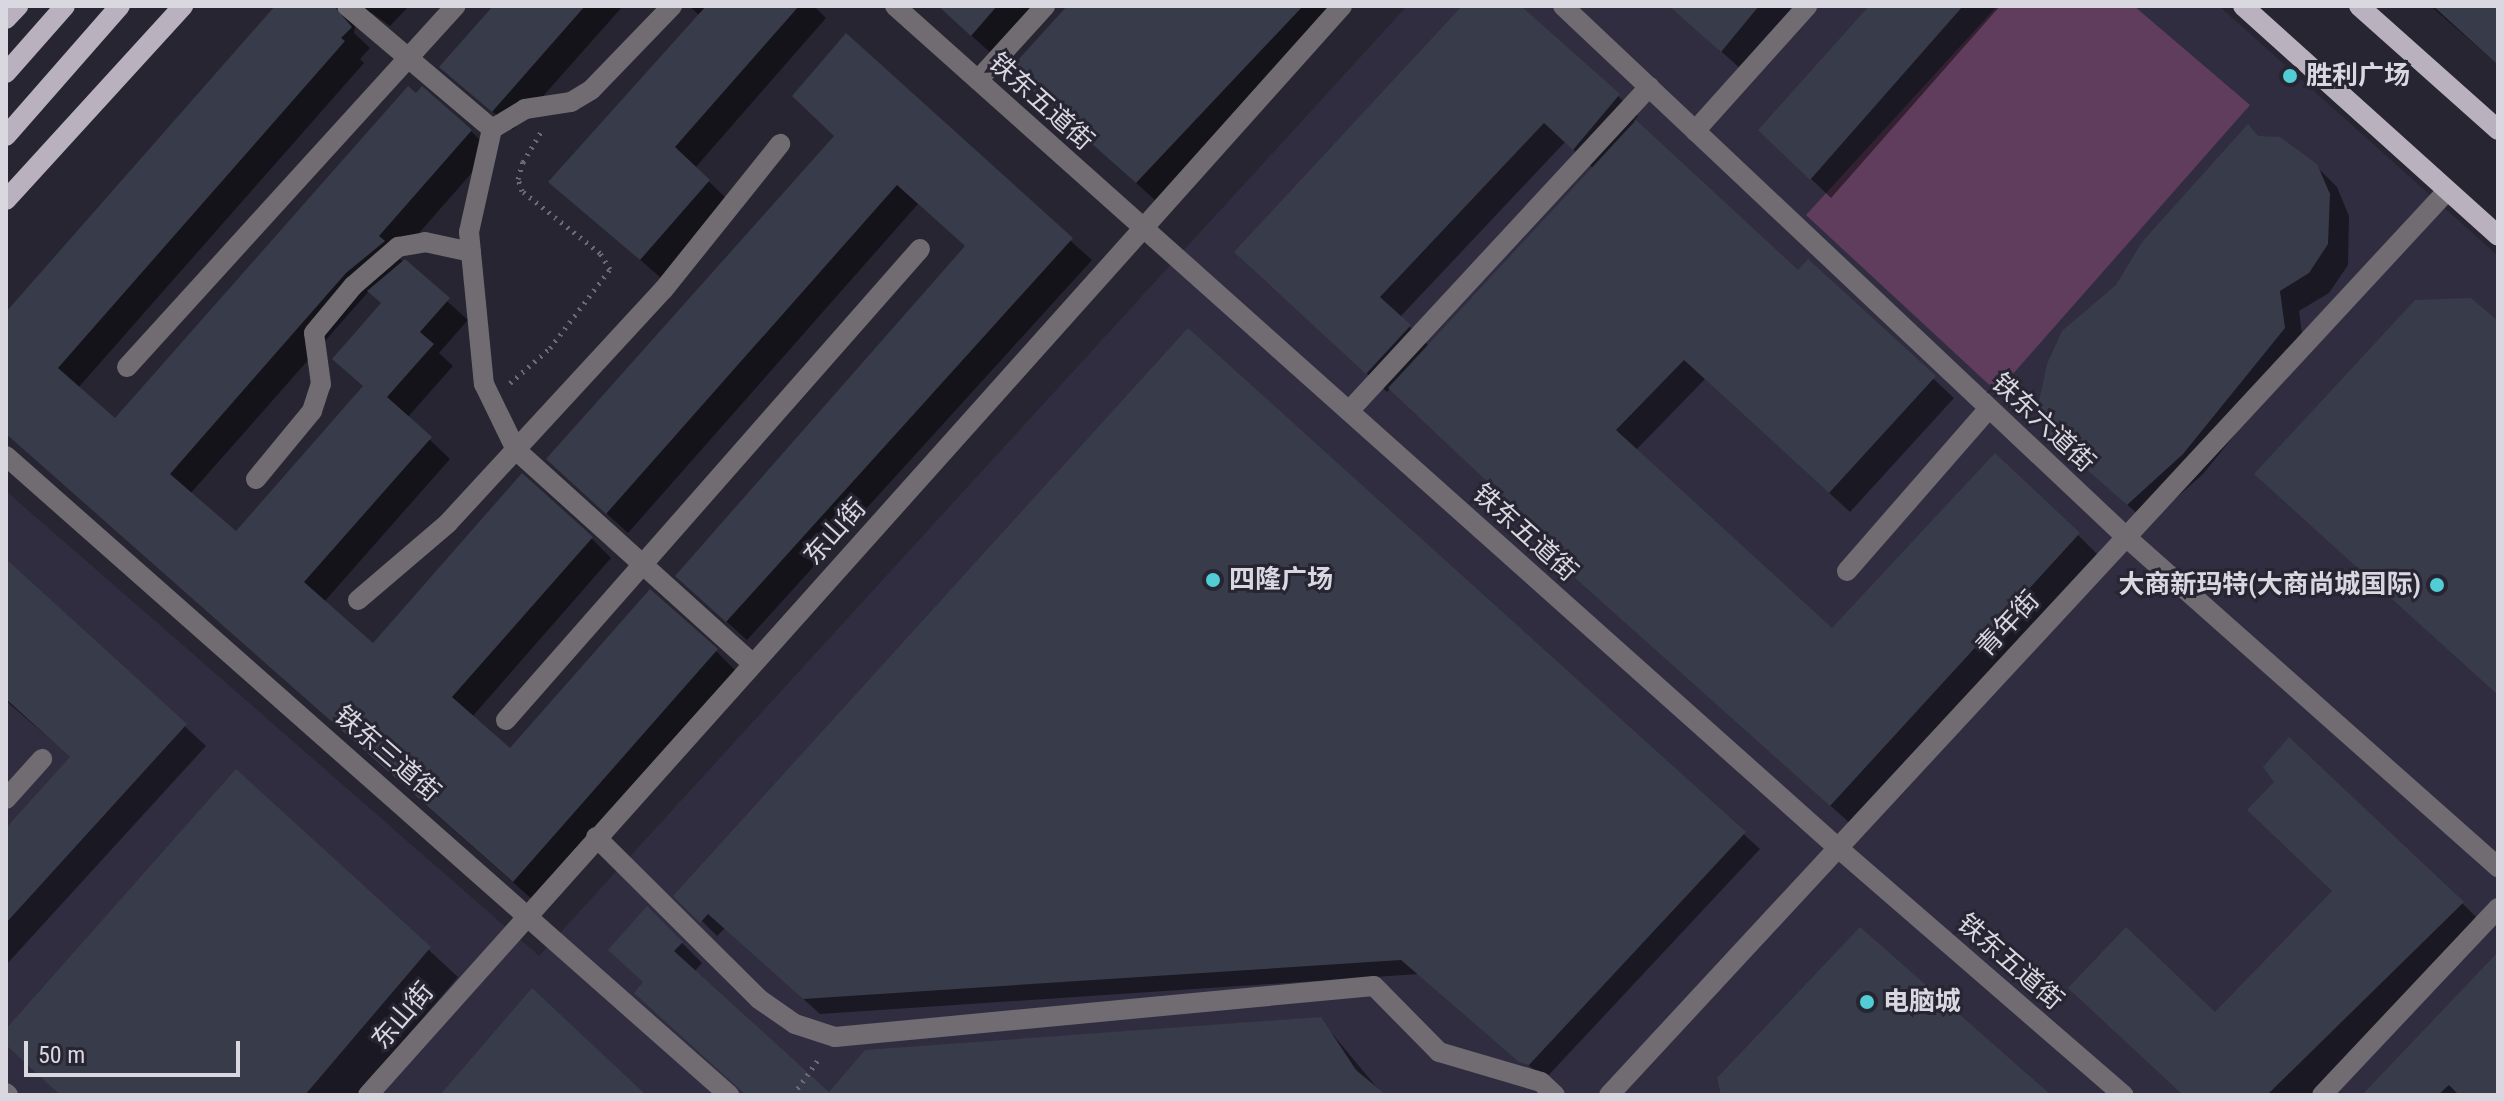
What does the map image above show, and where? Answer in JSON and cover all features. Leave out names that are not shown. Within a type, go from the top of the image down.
[{"type":"main road","points":[[6,19],[18,6]]},
{"type":"main road","points":[[6,73],[65,6]]},
{"type":"main road","points":[[6,136],[120,6]]},
{"type":"main road","points":[[6,200],[183,6]]},
{"type":"main road","points":[[2243,6],[2498,236]]},
{"type":"main road","points":[[2359,6],[2498,130]]},
{"type":"street","points":[[347,6],[492,129]]},
{"type":"street","points":[[127,367],[456,6]]},
{"type":"street","points":[[492,129],[537,106],[571,102],[591,90],[672,6]]},
{"type":"street","name":"铁东五道街","points":[[895,6],[1837,847],[2123,1095]]},
{"type":"street","points":[[978,80],[1045,6]]},
{"type":"street","name":"东山街","points":[[368,1095],[1342,6]]},
{"type":"street","name":"铁东六道街","points":[[1563,6],[2125,536],[2498,867]]},
{"type":"street","points":[[1695,131],[1807,6]]},
{"type":"street","points":[[1349,411],[1649,87]]},
{"type":"street","points":[[492,129],[469,232],[484,384],[516,450],[752,663]]},
{"type":"street","points":[[358,600],[448,523],[516,450],[664,289],[780,144]]},
{"type":"street","name":"青年街","points":[[1609,1095],[2447,191]]},
{"type":"street","points":[[256,479],[312,411],[321,384],[314,333],[353,286],[398,247],[425,242],[471,252]]},
{"type":"street","points":[[506,720],[920,249]]},
{"type":"street","points":[[1847,571],[1989,408]]},
{"type":"street","name":"铁东三道街","points":[[6,456],[529,913],[729,1095]]},
{"type":"street","points":[[6,799],[42,759]]},
{"type":"street","points":[[596,837],[759,999],[795,1024],[835,1037],[1374,986],[1439,1052],[1541,1082],[1555,1095]]},
{"type":"street","points":[[2322,1095],[2498,908]]},
{"type":"path","points":[[492,399],[550,348],[606,281],[610,269],[600,253],[522,191],[518,179],[540,141],[545,118],[537,106]]},
{"type":"path","points":[[793,1095],[835,1037]]},
{"type":"shaded area","points":[[1407,6],[2219,6],[2498,256],[2498,1095],[6,1095],[6,491],[539,956]]},
{"type":"shaded area","points":[[1997,6],[2134,6],[2250,105],[1997,392],[1806,215]]},
{"type":"building","points":[[275,6],[334,6],[352,27],[341,38],[345,41],[58,368],[115,418],[408,86],[416,93],[422,86],[472,130],[379,236],[385,241],[346,273],[170,474],[236,531],[363,386],[332,359],[381,303],[367,291],[405,259],[450,298],[420,332],[434,344],[387,397],[432,437],[304,582],[373,643],[522,473],[593,537],[452,697],[510,748],[650,589],[718,649],[513,882],[6,434],[6,312]]},
{"type":"building","points":[[493,6],[585,6],[492,112],[439,67]]},
{"type":"building","points":[[706,6],[799,6],[675,147],[710,180],[640,260],[548,182]]},
{"type":"building","points":[[938,6],[997,6],[971,36]]},
{"type":"building","points":[[1067,6],[1303,6],[1136,183],[1009,70]]},
{"type":"building","points":[[1462,6],[1521,6],[1620,94],[1573,150],[1544,123],[1380,297],[1411,325],[1366,374],[1234,252]]},
{"type":"building","points":[[1669,6],[1759,6],[1721,52]]},
{"type":"building","points":[[1869,6],[1963,6],[1810,180],[1758,130]]},
{"type":"building","points":[[2433,6],[2498,6],[2498,65]]},
{"type":"building","points":[[846,33],[1073,238],[726,622],[675,576],[965,246],[897,185],[606,514],[546,459],[834,136],[792,96]]},
{"type":"building","points":[[1636,120],[1798,270],[1808,259],[1936,376],[1829,493],[1684,360],[1616,430],[1832,628],[1995,453],[2080,533],[1830,806],[1536,543],[1544,535],[1388,388]]},
{"type":"building","points":[[2248,124],[2258,136],[2280,137],[2317,164],[2330,194],[2328,244],[2309,273],[2280,291],[2285,328],[2183,454],[2127,505],[2052,439],[2037,411],[2047,364],[2062,331],[2116,285],[2142,242]]},
{"type":"building","name":"大商新玛特(大商尚城国际)","points":[[2471,298],[2498,321],[2498,695],[2254,474],[2415,300]]},
{"type":"building","name":"四隆广场","points":[[1188,328],[1746,832],[1529,1065],[1519,1062],[1401,960],[803,999],[708,914],[700,923],[673,896]]},
{"type":"building","points":[[6,559],[187,724],[6,923],[6,828],[70,757],[6,699]]},
{"type":"building","points":[[2289,737],[2464,902],[2267,1095],[2183,1095],[2068,988],[2126,927],[2215,1012],[2332,891],[2247,810],[2274,782],[2263,767]]},
{"type":"building","points":[[236,769],[431,947],[305,1095],[60,1095],[6,1045],[6,1029]]},
{"type":"building","points":[[647,906],[683,942],[674,951],[829,1092],[865,1050],[1321,1017],[1356,1070],[1386,1095],[746,1095],[634,993],[643,982],[608,950]]},
{"type":"building","name":"电脑城","points":[[1860,927],[2051,1095],[1721,1095],[1717,1078]]},
{"type":"building","points":[[2498,952],[2498,1095],[2459,1095],[2449,1085],[2438,1095],[2362,1095]]},
{"type":"building","points":[[532,988],[646,1095],[440,1095]]},
{"type":"place","name":"胜利广场","points":[[2290,76]]},
{"type":"place","name":"四隆广场","points":[[1213,580]]},
{"type":"place","name":"大商新玛特(大商尚城国际)","points":[[2437,585]]},
{"type":"place","name":"电脑城","points":[[1867,1002]]}]
